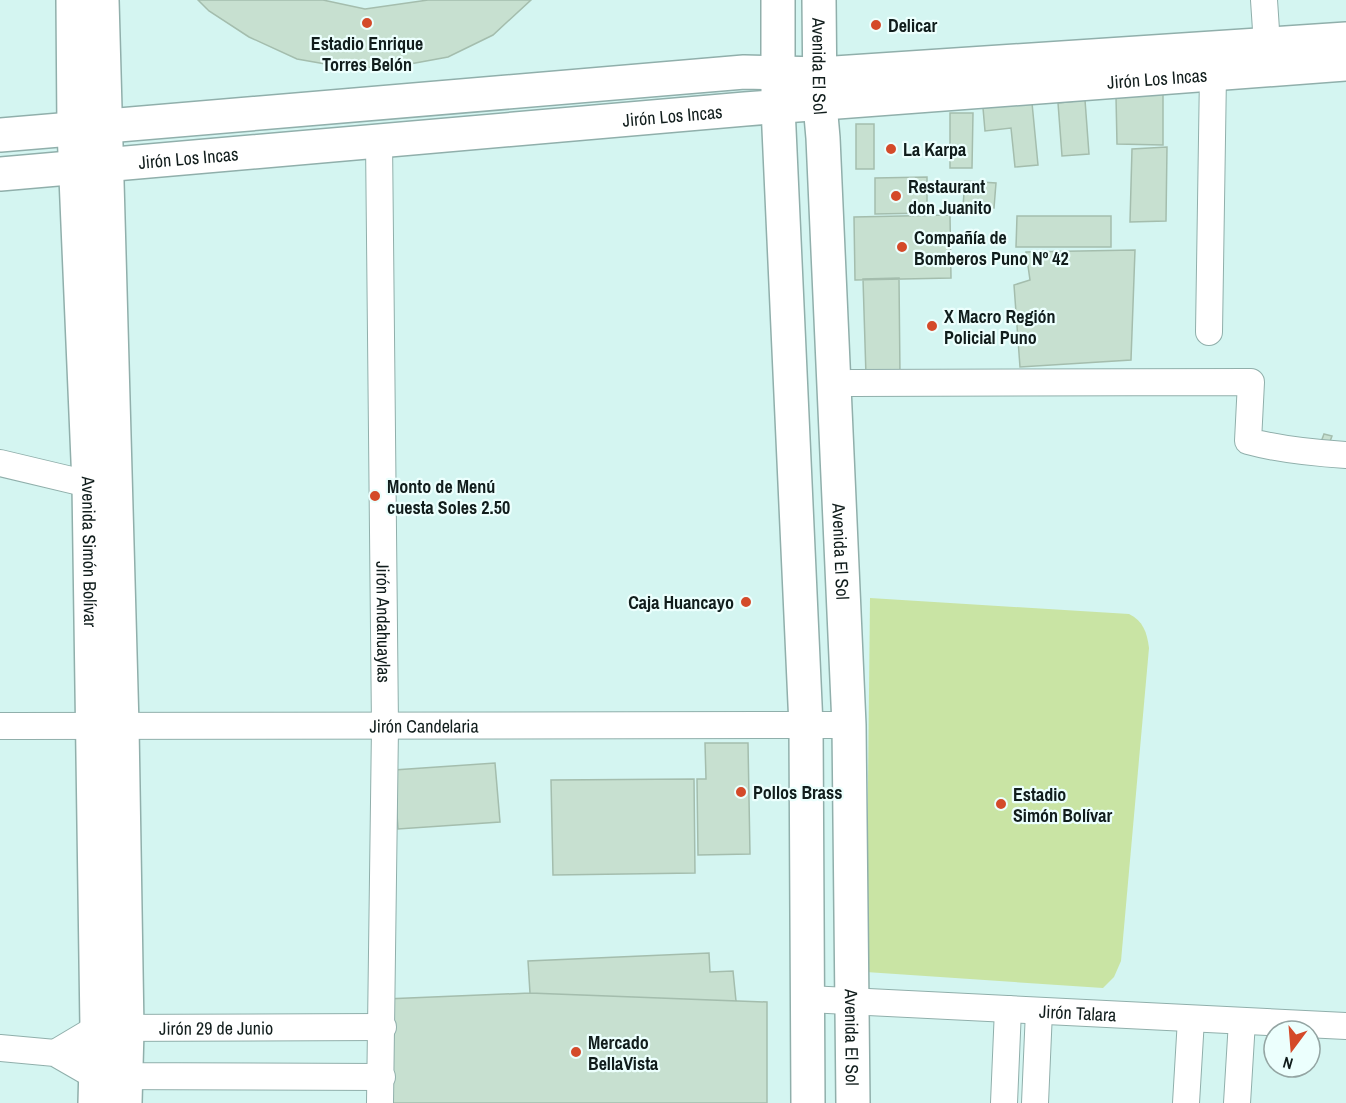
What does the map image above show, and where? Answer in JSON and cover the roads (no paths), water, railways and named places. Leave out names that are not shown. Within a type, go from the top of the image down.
[{"type":"street","name":"Avenida Simón Bolívar","points":[[72,0],[89,128],[91,167],[108,726],[112,1029],[110,1090]]},
{"type":"street","name":"Avenida Simón Bolívar","points":[[89,128],[102,0]]},
{"type":"street","points":[[778,0],[778,107],[806,726],[808,1103]]},
{"type":"street","name":"Avenida El Sol","points":[[819,0],[820,89],[849,725],[853,1103]]},
{"type":"street","points":[[1264,0],[1268,57]]},
{"type":"street","name":"Jirón Los Incas","points":[[0,135],[732,73],[778,72],[820,89],[1213,74],[1268,57],[1346,39]]},
{"type":"street","name":"Jirón Los Incas","points":[[0,174],[778,107],[820,89],[1268,57],[1346,64]]},
{"type":"street","points":[[1209,332],[1213,74]]},
{"type":"street","name":"Jirón Andahuaylas","points":[[379,140],[385,727],[383,1027],[380,1103]]},
{"type":"street","points":[[851,383],[1251,382],[1248,441],[1271,448],[1346,455]]},
{"type":"street","points":[[0,463],[102,487]]},
{"type":"street","name":"Jirón Candelaria","points":[[0,726],[849,725]]},
{"type":"street","name":"Jirón Talara","points":[[808,999],[1346,1026]]},
{"type":"street","points":[[1004,1103],[1008,1009]]},
{"type":"street","points":[[1035,1103],[1039,1011]]},
{"type":"street","points":[[1186,1103],[1191,1019]]},
{"type":"street","points":[[1237,1103],[1242,1021]]},
{"type":"street","name":"Jirón 29 de Junio","points":[[112,1029],[383,1027]]},
{"type":"street","points":[[0,1048],[55,1053],[112,1029]]},
{"type":"street","points":[[55,1053],[110,1090],[382,1077]]},
{"type":"place","name":"Estadio Enrique Torres Belón","points":[[367,23]]},
{"type":"place","name":"Delicar","points":[[876,25]]},
{"type":"place","name":"La Karpa","points":[[891,149]]},
{"type":"place","name":"Restaurant don Juanito","points":[[896,196]]},
{"type":"place","name":"Compañía de Bomberos Puno Nº 42","points":[[902,247]]},
{"type":"place","name":"X Macro Región Policial Puno","points":[[932,326]]},
{"type":"place","name":"Monto de Menú cuesta Soles 2.50","points":[[375,496]]},
{"type":"place","name":"Caja Huancayo","points":[[746,602]]},
{"type":"place","name":"Pollos Brass","points":[[741,792]]},
{"type":"place","name":"Estadio Simón Bolívar","points":[[1001,804]]},
{"type":"place","name":"Mercado BellaVista","points":[[576,1052]]}]
